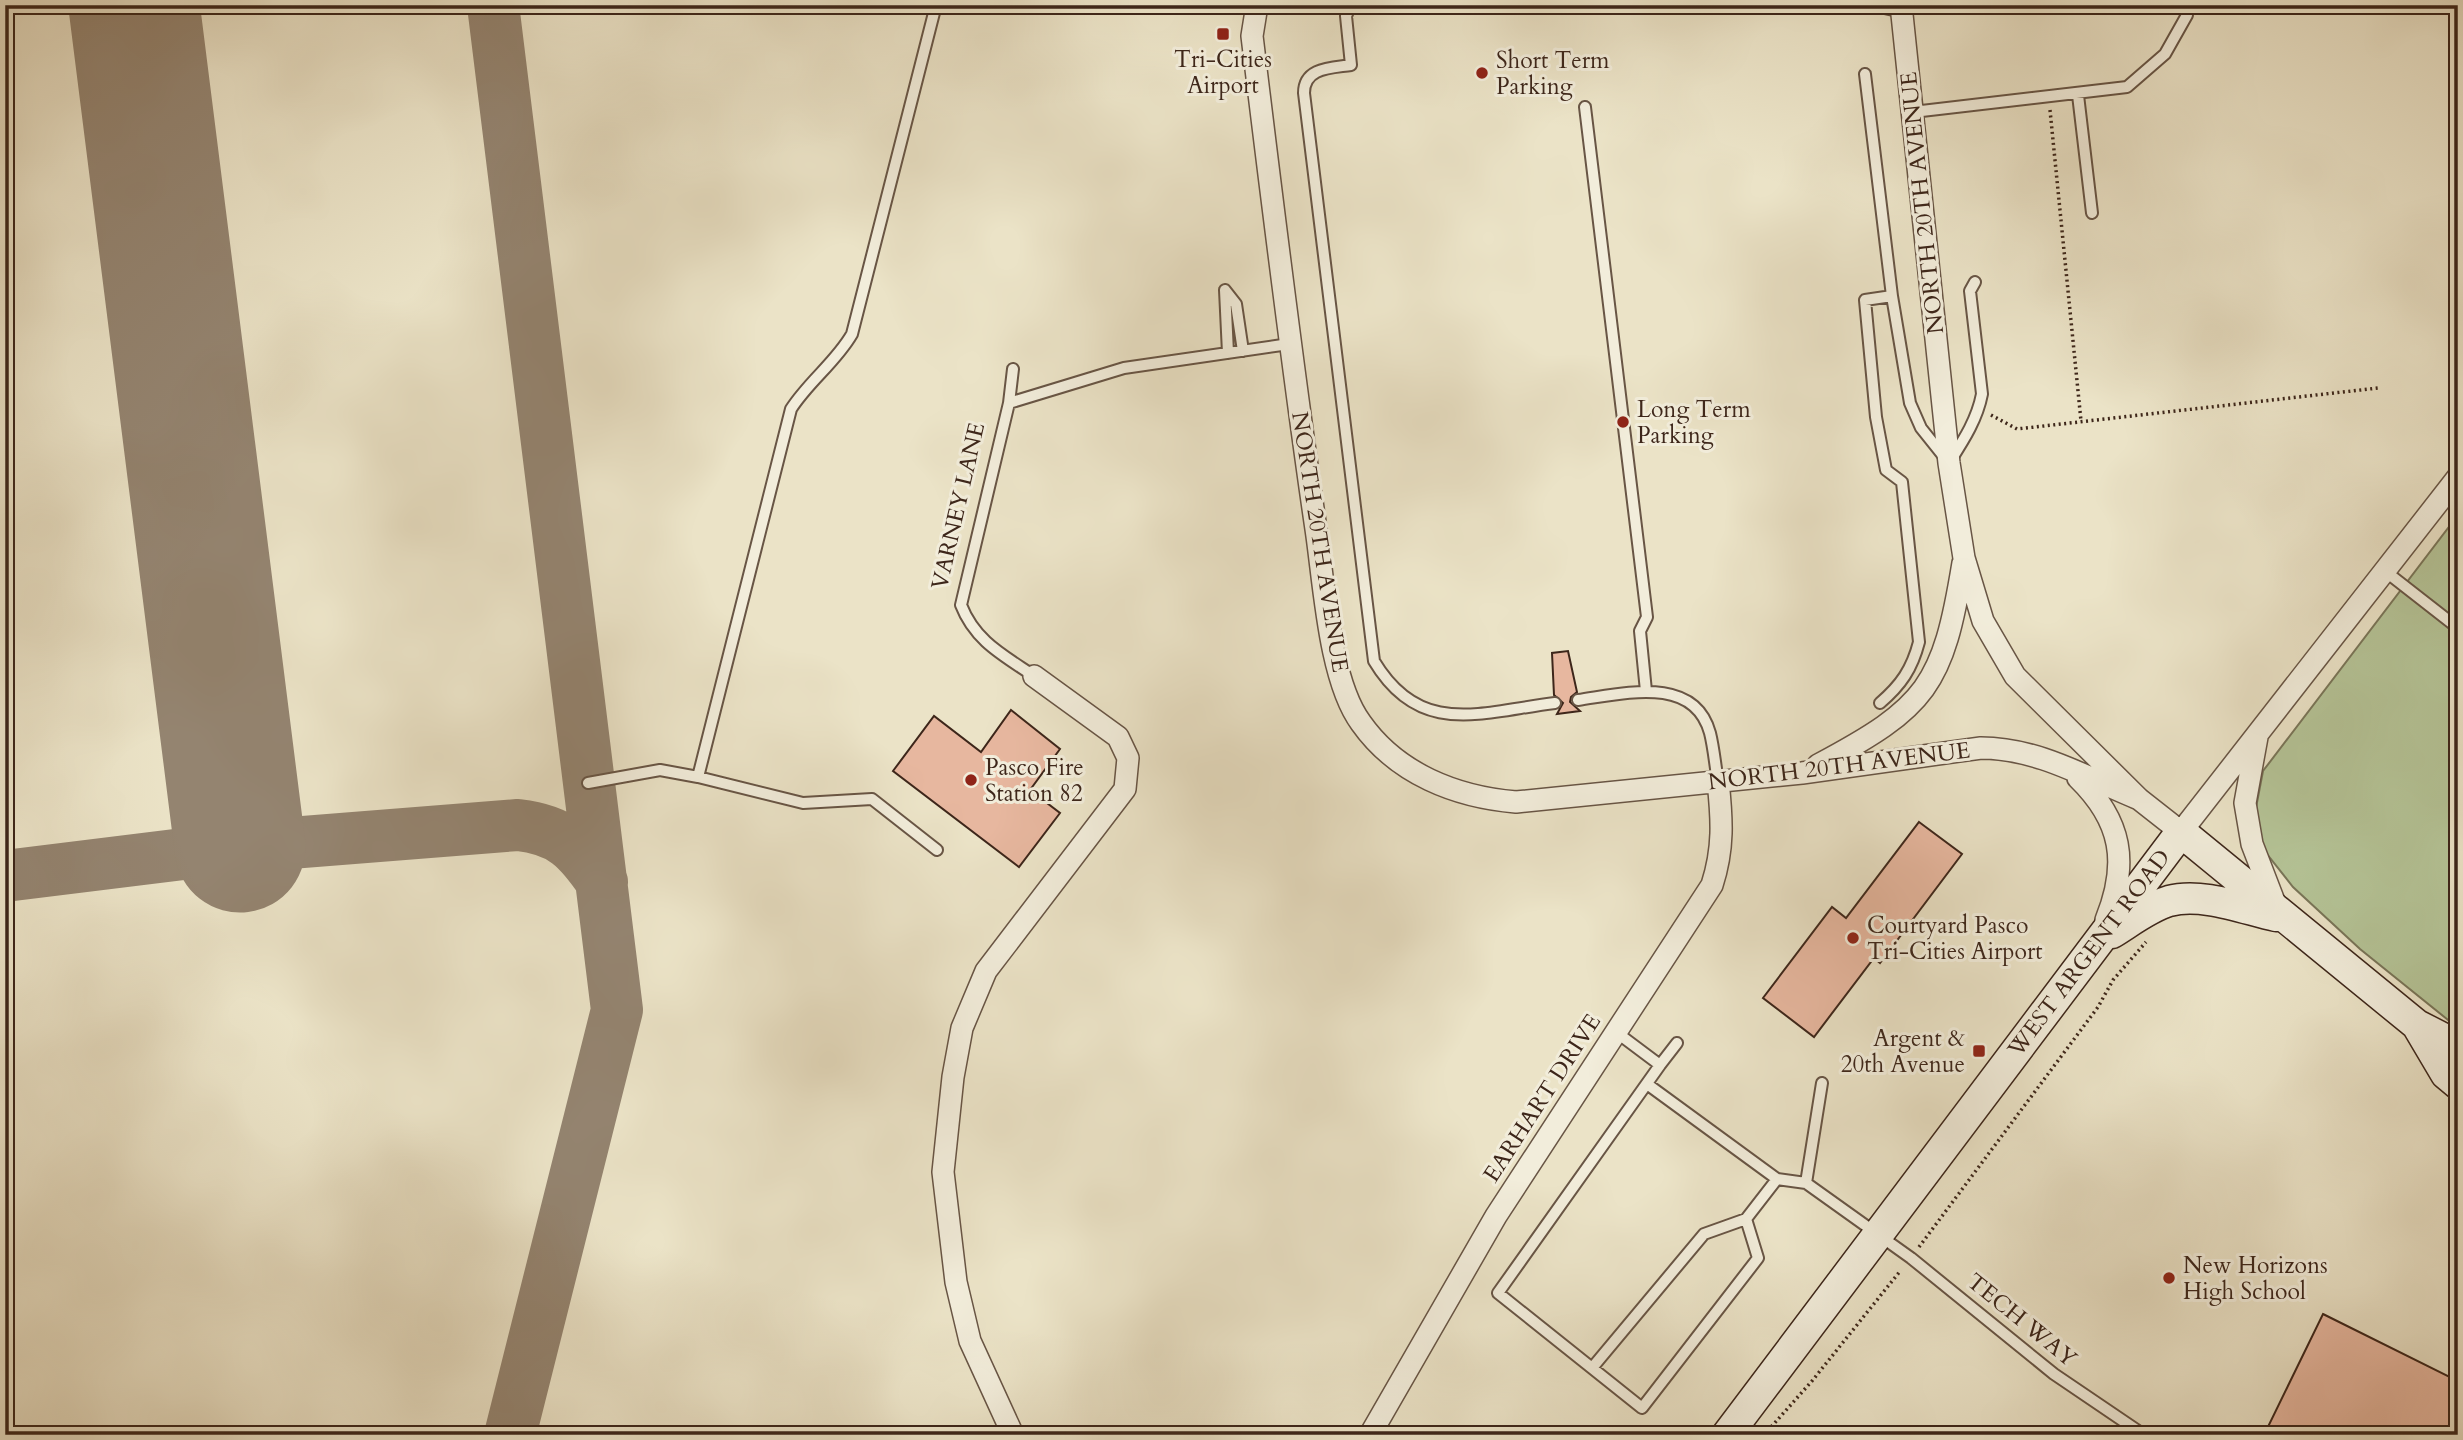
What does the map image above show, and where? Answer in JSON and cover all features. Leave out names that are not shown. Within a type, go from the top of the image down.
[{"type":"main road","points":[[2180,832],[2281,917],[2417,1025],[2458,1046]]},
{"type":"main road","name":"WEST ARGENT ROAD","points":[[1727,1435],[2180,832]]},
{"type":"main road","points":[[2097,942],[2155,907],[2178,899],[2211,902],[2281,917]]},
{"type":"main road","points":[[2417,1025],[2446,1074],[2458,1084]]},
{"type":"street","name":"NORTH 20TH AVENUE","points":[[1257,5],[1252,36],[1289,344],[1335,657],[1360,723],[1417,776],[1484,800],[1516,803],[1802,773],[1981,748],[2005,748],[2035,754],[2139,799]]},
{"type":"street","name":"NORTH 20TH AVENUE","points":[[1901,9],[1949,463],[1964,558],[1983,621],[2015,676],[2139,799],[2180,832]]},
{"type":"street","name":"WEST ARGENT ROAD","points":[[2180,832],[2458,477]]},
{"type":"street","points":[[1802,773],[1892,722],[1933,677],[1952,629],[1964,558]]},
{"type":"street","name":"VARNEY LANE","points":[[1013,1435],[970,1341],[956,1282],[943,1172],[953,1077],[962,1028],[986,971],[1125,789],[1128,758],[1118,737],[1034,676]]},
{"type":"street","points":[[2257,735],[2245,803],[2252,844],[2281,917]]},
{"type":"street","points":[[2072,772],[2097,796],[2110,816],[2118,844],[2120,870],[2114,901],[2097,942]]},
{"type":"street","name":"EARHART DRIVE","points":[[1370,1435],[1482,1240],[1712,885],[1721,857],[1723,831],[1718,781]]},
{"type":"lane","points":[[698,777],[791,409],[806,385],[841,353],[852,334],[936,5]]},
{"type":"lane","points":[[1871,5],[1901,9]]},
{"type":"lane","points":[[1913,112],[2078,95],[2127,87],[2135,83],[2165,54],[2187,15],[2186,5]]},
{"type":"lane","points":[[1354,6],[1346,16],[1351,65],[1319,70],[1304,84],[1372,651],[1387,682],[1397,694],[1439,714],[1460,715],[1555,703]]},
{"type":"lane","points":[[1865,74],[1892,296],[1910,403],[1921,428],[1949,463],[1965,439],[1979,409],[1982,394],[1970,291],[1975,282]]},
{"type":"lane","points":[[2078,95],[2092,213]]},
{"type":"lane","points":[[1585,107],[1647,617],[1640,631],[1646,691]]},
{"type":"lane","points":[[1228,353],[1225,290],[1236,304],[1243,351]]},
{"type":"lane","points":[[1880,703],[1900,687],[1914,663],[1919,642],[1902,482],[1886,470],[1876,417],[1865,300],[1892,296]]},
{"type":"lane","points":[[1009,403],[1124,368],[1289,344]]},
{"type":"lane","name":"VARNEY LANE","points":[[1013,369],[1009,403],[961,605],[969,625],[989,646],[1034,676]]},
{"type":"lane","points":[[2385,571],[2458,628]]},
{"type":"lane","points":[[1578,700],[1646,691],[1662,691],[1677,696],[1701,714],[1710,732],[1718,781]]},
{"type":"lane","points":[[588,783],[660,770],[803,803],[872,799],[937,850]]},
{"type":"lane","points":[[1616,1032],[1660,1065]]},
{"type":"lane","points":[[1677,1043],[1498,1293],[1642,1408],[1758,1258],[1746,1219]]},
{"type":"lane","points":[[1647,1084],[1777,1179],[1806,1183],[1822,1083]]},
{"type":"lane","points":[[1592,1368],[1704,1234],[1746,1219],[1777,1179]]},
{"type":"lane","name":"TECH WAY","points":[[1806,1183],[1911,1258],[2054,1374],[2144,1435]]},
{"type":"path","points":[[2050,110],[2081,421]]},
{"type":"path","points":[[1987,412],[2017,429],[2378,388]]},
{"type":"path","points":[[1764,1435],[1812,1381],[1911,1258],[2098,1007],[2113,980],[2148,939]]},
{"type":"green space","points":[[2458,515],[2458,1028],[2360,949],[2293,887],[2263,849],[2255,813],[2263,771]]},
{"type":"building","points":[[1568,651],[1577,692],[1570,702],[1580,711],[1557,714],[1563,703],[1554,695],[1552,653]]},
{"type":"building","name":"Pasco Fire Station 82","points":[[1011,710],[1060,749],[1030,790],[1060,813],[1019,867],[893,771],[934,716],[981,752]]},
{"type":"building","name":"Courtyard Pasco Tri-Cities Airport","points":[[1919,822],[1962,854],[1880,963],[1874,958],[1814,1037],[1763,998],[1832,907],[1846,918]]},
{"type":"building","name":"New Horizons High School","points":[[2323,1314],[2458,1381],[2458,1435],[2264,1435]]},
{"type":"taxiway","points":[[493,5],[617,1010],[510,1435]]},
{"type":"taxiway","points":[[5,876],[240,847],[518,825],[546,831],[568,842],[602,882]]},
{"type":"runway","points":[[134,5],[240,847]]},
{"type":"place","name":"Tri-Cities Airport","points":[[1223,34]]},
{"type":"place","name":"Short Term Parking","points":[[1482,73]]},
{"type":"place","name":"Long Term Parking","points":[[1623,422]]},
{"type":"place","name":"Pasco Fire Station 82","points":[[971,780]]},
{"type":"place","name":"Courtyard Pasco Tri-Cities Airport","points":[[1853,938]]},
{"type":"place","name":"Argent & 20th Avenue","points":[[1979,1051]]},
{"type":"place","name":"New Horizons High School","points":[[2169,1278]]}]
